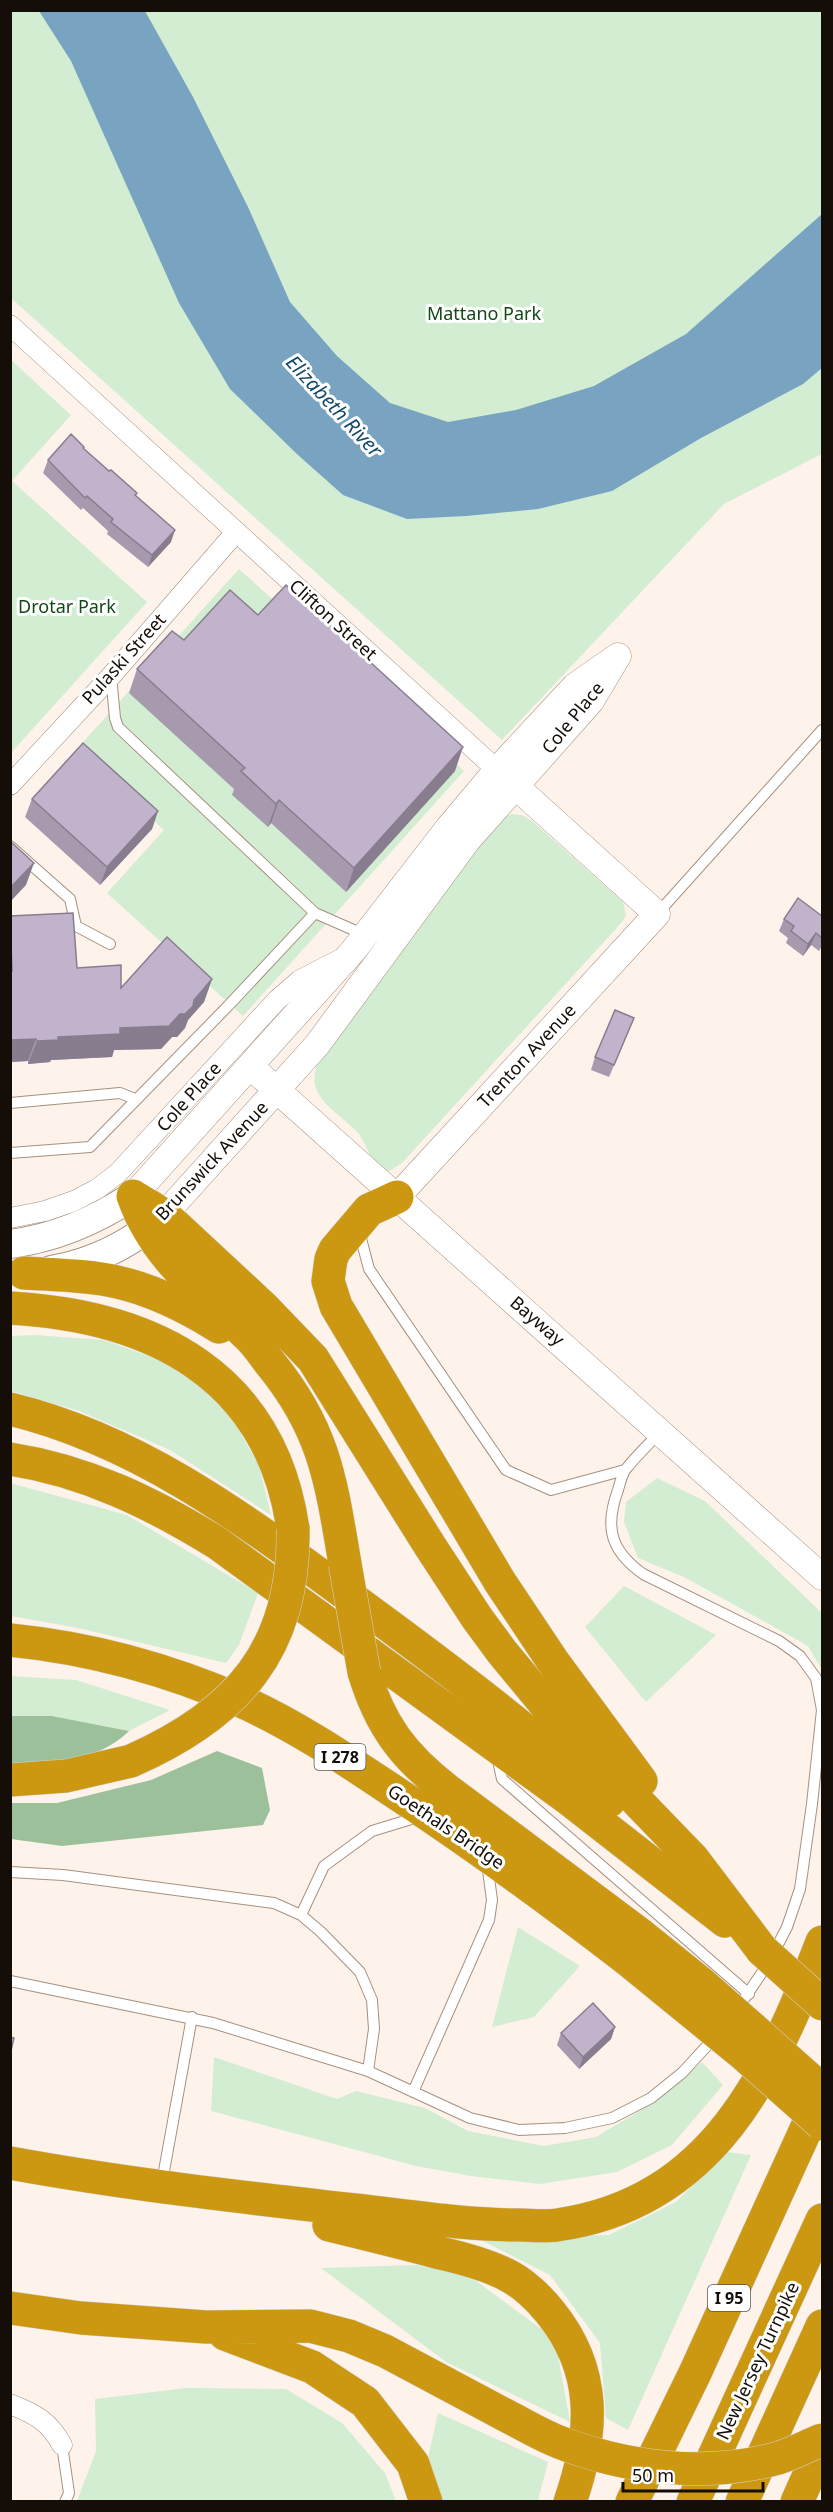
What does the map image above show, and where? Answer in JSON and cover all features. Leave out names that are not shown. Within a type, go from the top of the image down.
[{"type":"highway","points":[[133,1196],[155,1222],[268,1312],[313,1359],[477,1618],[676,1862]]},
{"type":"highway","points":[[397,1197],[369,1210],[341,1241],[331,1259],[330,1292],[341,1317],[500,1582],[552,1660],[659,1806],[676,1862]]},
{"type":"highway","points":[[155,1222],[175,1267],[248,1336],[300,1403],[315,1431],[331,1484],[364,1672],[375,1706],[404,1752],[447,1791],[635,1947],[724,2003],[822,2092]]},
{"type":"highway","points":[[17,1273],[106,1280],[137,1287],[158,1295],[218,1326],[277,1372]]},
{"type":"highway","points":[[10,1308],[77,1315],[99,1320],[182,1354],[219,1380],[247,1409],[275,1458],[287,1494],[293,1529],[293,1563],[280,1619],[272,1638],[249,1677],[228,1701],[196,1727],[174,1741],[131,1761],[66,1776],[10,1780]]},
{"type":"highway","points":[[10,1325],[75,1328],[143,1337]]},
{"type":"highway","points":[[10,1409],[101,1440],[157,1467],[208,1496],[444,1665],[515,1720],[676,1862],[762,1950],[822,2004]]},
{"type":"highway","points":[[10,1459],[62,1469],[93,1479],[126,1492],[190,1526],[217,1543],[494,1744],[676,1862]]},
{"type":"highway","name":"Goethals Bridge","points":[[10,1640],[111,1658],[175,1676],[244,1702],[329,1750],[486,1854],[635,1947],[742,2053],[822,2124]]},
{"type":"highway","points":[[10,2163],[160,2188],[492,2225],[555,2225],[608,2215],[655,2193],[696,2163],[730,2124],[765,2073],[792,2018],[822,1942]]},
{"type":"highway","name":"I 95","points":[[632,2502],[695,2373],[822,2092]]},
{"type":"highway","points":[[160,2188],[393,2240],[457,2257],[507,2274],[524,2287],[541,2301],[565,2331],[580,2359],[586,2388],[588,2432],[578,2480],[570,2502]]},
{"type":"highway","name":"New Jersey Turnpike","points":[[693,2502],[822,2220]]},
{"type":"highway","points":[[10,2308],[81,2318],[206,2327],[310,2326],[349,2336],[385,2351],[558,2442],[617,2460],[670,2468],[721,2468],[772,2460],[822,2440]]},
{"type":"highway","points":[[742,2502],[822,2326]]},
{"type":"highway","points":[[206,2327],[312,2367],[365,2402],[413,2464],[426,2502]]},
{"type":"highway","points":[[797,2502],[822,2446]]},
{"type":"main road","name":"Brunswick Avenue","points":[[10,1244],[76,1228],[133,1196]]},
{"type":"main road","name":"Brunswick Avenue","points":[[17,1273],[53,1270],[86,1262],[124,1244],[155,1222]]},
{"type":"street","name":"Clifton Street","points":[[10,325],[657,914]]},
{"type":"street","name":"Pulaski Street","points":[[10,785],[111,675],[236,532]]},
{"type":"street","name":"Cole Place","points":[[251,1067],[360,943],[449,827],[506,778],[591,701],[618,656],[600,666],[575,686],[506,778],[467,841],[341,1013],[278,1090]]},
{"type":"street","name":"Trenton Avenue","points":[[397,1197],[657,914]]},
{"type":"street","name":"Cole Place","points":[[10,1218],[31,1215],[86,1196],[118,1173],[138,1154],[276,1000],[300,980],[360,943]]},
{"type":"street","name":"Bayway","points":[[251,1067],[822,1577]]},
{"type":"street","name":"Brunswick Avenue","points":[[133,1196],[251,1067]]},
{"type":"street","name":"Brunswick Avenue","points":[[155,1222],[278,1090]]},
{"type":"street","points":[[10,1210],[31,1215]]},
{"type":"street","points":[[10,2404],[45,2420],[54,2430],[62,2445]]},
{"type":"lane","points":[[111,675],[113,708],[118,727],[315,913],[360,943]]},
{"type":"lane","points":[[657,914],[822,730]]},
{"type":"lane","points":[[10,846],[70,899],[76,926],[110,944]]},
{"type":"lane","points":[[10,1153],[90,1147],[315,913]]},
{"type":"lane","points":[[10,1103],[120,1093],[135,1099]]},
{"type":"lane","points":[[358,1223],[369,1269],[506,1470],[551,1490],[625,1470]]},
{"type":"lane","points":[[10,1981],[192,2018],[368,2071],[470,2118],[519,2130],[565,2128],[612,2118],[651,2098],[682,2073],[749,1994],[787,1927],[800,1889],[822,1710],[816,1678],[800,1656],[779,1641],[643,1574],[626,1562],[614,1544],[610,1526],[614,1499],[625,1470],[661,1431]]},
{"type":"lane","points":[[494,1744],[502,1779],[749,1994]]},
{"type":"lane","points":[[301,1915],[324,1866],[372,1831],[394,1822],[428,1814]]},
{"type":"lane","points":[[413,2092],[489,1920],[492,1900],[486,1854]]},
{"type":"lane","points":[[10,1872],[63,1875],[274,1903],[301,1915],[360,1972],[372,2000],[374,2029],[368,2071]]},
{"type":"lane","points":[[160,2188],[192,2018]]},
{"type":"lane","points":[[62,2445],[69,2493],[65,2502]]},
{"type":"green space","name":"Mattano Park","points":[[11,11],[822,11],[822,454],[724,504],[502,740],[11,298]]},
{"type":"green space","name":"Drotar Park","points":[[11,360],[71,415],[12,481],[147,602],[11,753]]},
{"type":"green space","points":[[239,569],[464,771],[243,1016],[107,893],[164,830],[75,751]]},
{"type":"green space","points":[[511,814],[522,815],[532,821],[623,902],[626,915],[402,1163],[388,1172],[377,1165],[370,1156],[362,1138],[353,1127],[322,1099],[314,1078],[319,1058],[493,825]]},
{"type":"green space","points":[[35,1335],[104,1340],[160,1360],[206,1389],[233,1419],[259,1466],[271,1515],[170,1450],[79,1411],[11,1391],[11,1336]]},
{"type":"green space","points":[[657,1478],[705,1501],[822,1613],[822,1670],[808,1646],[686,1578],[638,1558],[624,1522],[626,1502]]},
{"type":"green space","points":[[10,1483],[127,1515],[258,1593],[239,1645],[226,1663],[78,1628],[11,1616]]},
{"type":"green space","points":[[624,1586],[716,1635],[646,1702],[585,1627]]},
{"type":"green space","points":[[10,1676],[76,1680],[170,1710],[129,1731],[52,1716],[11,1716]]},
{"type":"green space","points":[[11,1716],[52,1716],[129,1731],[103,1749],[73,1760],[11,1767]]},
{"type":"green space","points":[[217,1751],[262,1768],[270,1810],[263,1825],[62,1846],[11,1839],[11,1803],[57,1803],[151,1780]]},
{"type":"green space","points":[[518,1927],[580,1966],[534,2017],[492,2027]]},
{"type":"green space","points":[[214,2057],[337,2099],[356,2091],[425,2108],[468,2131],[544,2146],[596,2137],[658,2100],[702,2062],[723,2085],[672,2145],[617,2172],[540,2184],[471,2176],[416,2166],[211,2111]]},
{"type":"green space","points":[[726,2152],[751,2155],[628,2430],[606,2418],[600,2343],[550,2275],[477,2238],[609,2235],[676,2202]]},
{"type":"green space","points":[[416,2265],[468,2275],[555,2339],[570,2422],[446,2362],[321,2268]]},
{"type":"green space","points":[[186,2388],[286,2389],[342,2423],[385,2473],[396,2501],[77,2501],[96,2451],[95,2399]]},
{"type":"green space","points":[[438,2413],[548,2462],[538,2501],[442,2502],[428,2458]]},
{"type":"water","name":"Elizabeth River","points":[[39,11],[145,11],[193,97],[248,207],[290,302],[337,356],[390,403],[448,422],[516,410],[594,386],[686,334],[822,214],[822,368],[803,384],[701,438],[612,491],[538,509],[407,519],[343,495],[230,389],[179,303],[71,61]]},
{"type":"building","points":[[71,434],[83,448],[137,493],[135,495],[175,530],[152,555],[111,522],[113,519],[87,496],[85,498],[48,460]]},
{"type":"building","points":[[286,585],[463,747],[354,868],[279,800],[276,804],[241,771],[245,768],[137,669],[172,631],[184,640],[230,590],[258,615]]},
{"type":"building","points":[[83,743],[158,811],[107,867],[32,799]]},
{"type":"building","points":[[10,841],[34,863],[10,888]]},
{"type":"building","points":[[798,898],[822,916],[822,938],[816,933],[808,944],[791,931],[794,926],[784,919]]},
{"type":"building","points":[[73,913],[77,968],[121,965],[121,988],[167,937],[212,979],[194,1000],[193,1006],[185,1014],[180,1014],[169,1026],[120,1028],[120,1034],[58,1037],[58,1040],[10,1040],[10,971],[12,971],[10,916]]},
{"type":"building","points":[[615,1010],[634,1018],[614,1065],[595,1057]]},
{"type":"building","points":[[593,2003],[615,2027],[583,2057],[561,2033]]},
{"type":"building","points":[[10,2037],[14,2038],[10,2055]]}]
